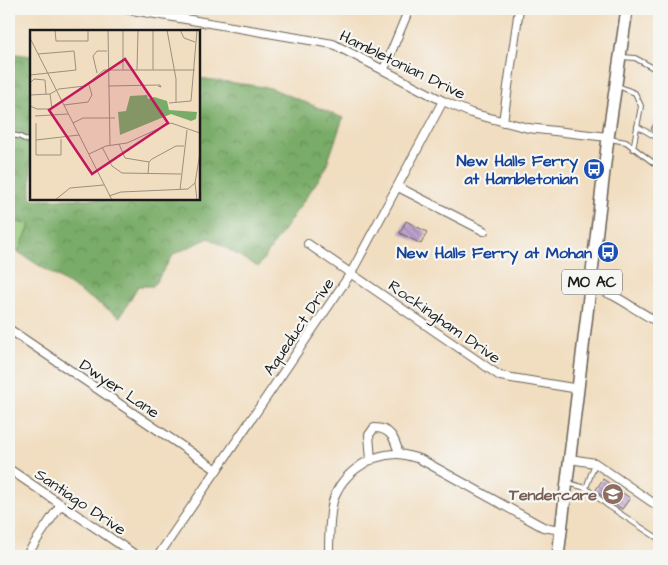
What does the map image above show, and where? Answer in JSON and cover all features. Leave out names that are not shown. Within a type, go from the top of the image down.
[{"type":"main road","name":"MO AC","points":[[558,556],[608,138],[627,9]]},
{"type":"street","name":"Hambletonian Drive","points":[[126,9],[333,44],[444,101],[503,122],[553,133],[608,138]]},
{"type":"street","points":[[384,69],[409,9]]},
{"type":"street","points":[[503,122],[519,9]]},
{"type":"street","name":"Aqueduct Drive","points":[[158,556],[352,273],[444,101]]},
{"type":"street","points":[[398,187],[484,232]]},
{"type":"street","name":"Rockingham Drive","points":[[308,244],[500,376],[579,389]]},
{"type":"street","points":[[591,287],[610,292],[659,322]]},
{"type":"street","name":"Dwyer Lane","points":[[9,329],[217,470]]},
{"type":"street","points":[[372,460],[369,435],[374,428],[384,428],[390,433],[395,440],[399,454]]},
{"type":"street","points":[[329,556],[332,505],[336,492],[346,478],[363,464],[382,455],[399,454],[420,458],[544,528],[561,530]]},
{"type":"street","points":[[570,459],[594,463],[659,507]]},
{"type":"street","name":"Santiago Drive","points":[[9,468],[137,556]]},
{"type":"street","points":[[26,556],[61,504]]},
{"type":"lane","points":[[620,57],[635,58],[659,71]]},
{"type":"lane","points":[[616,85],[635,93],[641,106],[633,149]]},
{"type":"lane","points":[[637,126],[659,139]]},
{"type":"lane","points":[[9,135],[18,136],[30,142]]},
{"type":"lane","points":[[608,138],[626,142],[659,167]]},
{"type":"lane","points":[[586,488],[594,463]]},
{"type":"lane","points":[[567,483],[586,488],[607,505],[659,539]]},
{"type":"green space","points":[[9,53],[30,56],[30,200],[200,200],[200,78],[271,88],[343,118],[325,170],[258,267],[209,238],[174,254],[153,286],[138,286],[120,317],[18,252],[31,224],[9,221]]},
{"type":"green space","points":[[9,221],[31,224],[18,252],[9,247]]},
{"type":"building","points":[[659,116],[659,134],[651,129]]},
{"type":"building","points":[[406,221],[427,232],[421,244],[400,233]]},
{"type":"building","name":"Tendercare","points":[[603,479],[630,498],[622,509],[595,491]]},
{"type":"place","name":"New Halls Ferry at Hambletonian","points":[[594,169]]},
{"type":"place","name":"New Halls Ferry at Mohan","points":[[608,252]]},
{"type":"place","name":"Tendercare","points":[[613,494]]}]
